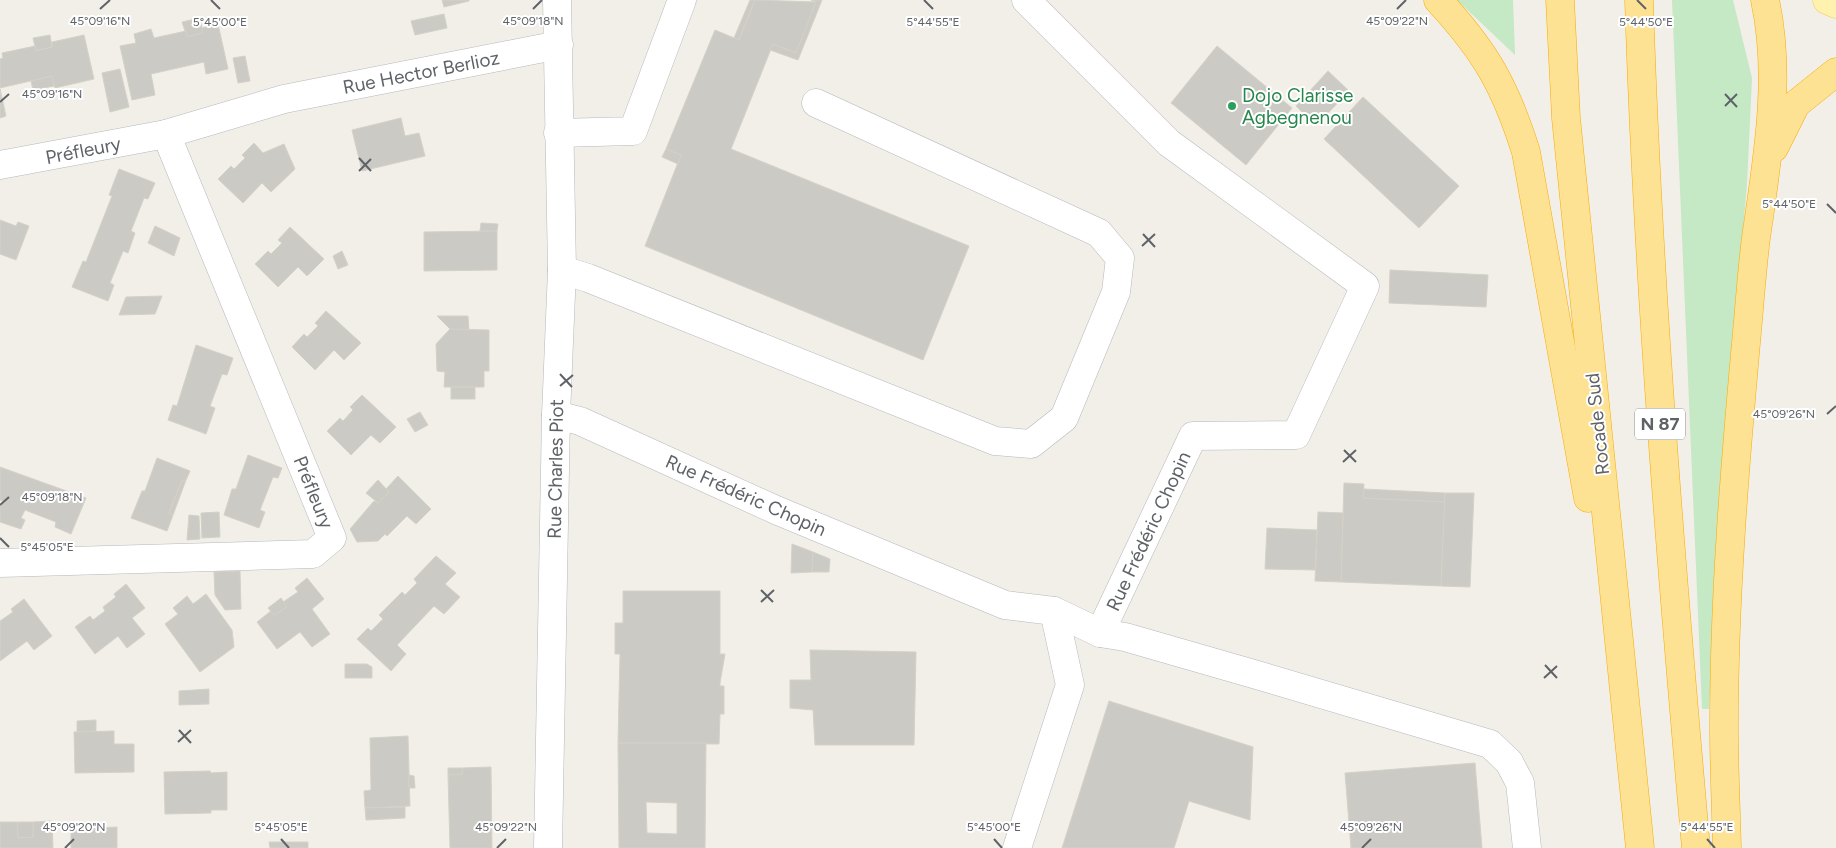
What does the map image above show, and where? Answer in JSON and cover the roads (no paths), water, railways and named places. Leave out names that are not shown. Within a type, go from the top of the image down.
[{"type":"highway","points":[[1438,0],[1468,32],[1493,70],[1511,107],[1526,152],[1627,718]]},
{"type":"highway","name":"Rocade Sud","points":[[1560,0],[1566,118],[1640,848]]},
{"type":"highway","name":"N 87","points":[[1639,0],[1643,137],[1661,438],[1696,848]]},
{"type":"highway","points":[[1727,848],[1724,711],[1734,478],[1756,240],[1767,168],[1772,106],[1770,24],[1765,0]]},
{"type":"highway","points":[[1767,168],[1778,139],[1796,104],[1836,72]]},
{"type":"main road","points":[[1827,0],[1836,4]]},
{"type":"street","name":"Rue Charles Piot","points":[[548,848],[556,415],[562,270],[557,0]]},
{"type":"street","points":[[558,133],[633,131],[682,0]]},
{"type":"street","name":"Rue Frédéric Chopin","points":[[556,415],[580,420],[776,510],[1005,605],[1054,610],[1100,633],[1193,436],[1296,435],[1365,286],[1169,143],[1026,0]]},
{"type":"street","name":"Rue Hector Berlioz","points":[[284,98],[558,45]]},
{"type":"street","name":"Préfleury","points":[[0,166],[166,134],[284,98]]},
{"type":"street","points":[[562,270],[588,278],[994,441],[1031,444],[1064,418],[1116,292],[1120,258],[1099,233],[816,103]]},
{"type":"street","name":"Préfleury","points":[[0,563],[313,554],[332,538],[166,134]]},
{"type":"street","points":[[1017,848],[1070,685],[1054,610]]},
{"type":"street","points":[[1100,633],[1125,637],[1210,661],[1490,744],[1509,762],[1520,783],[1527,848]]},
{"type":"place","name":"Dojo Clarisse Agbegnenou","points":[[1232,106]]}]
